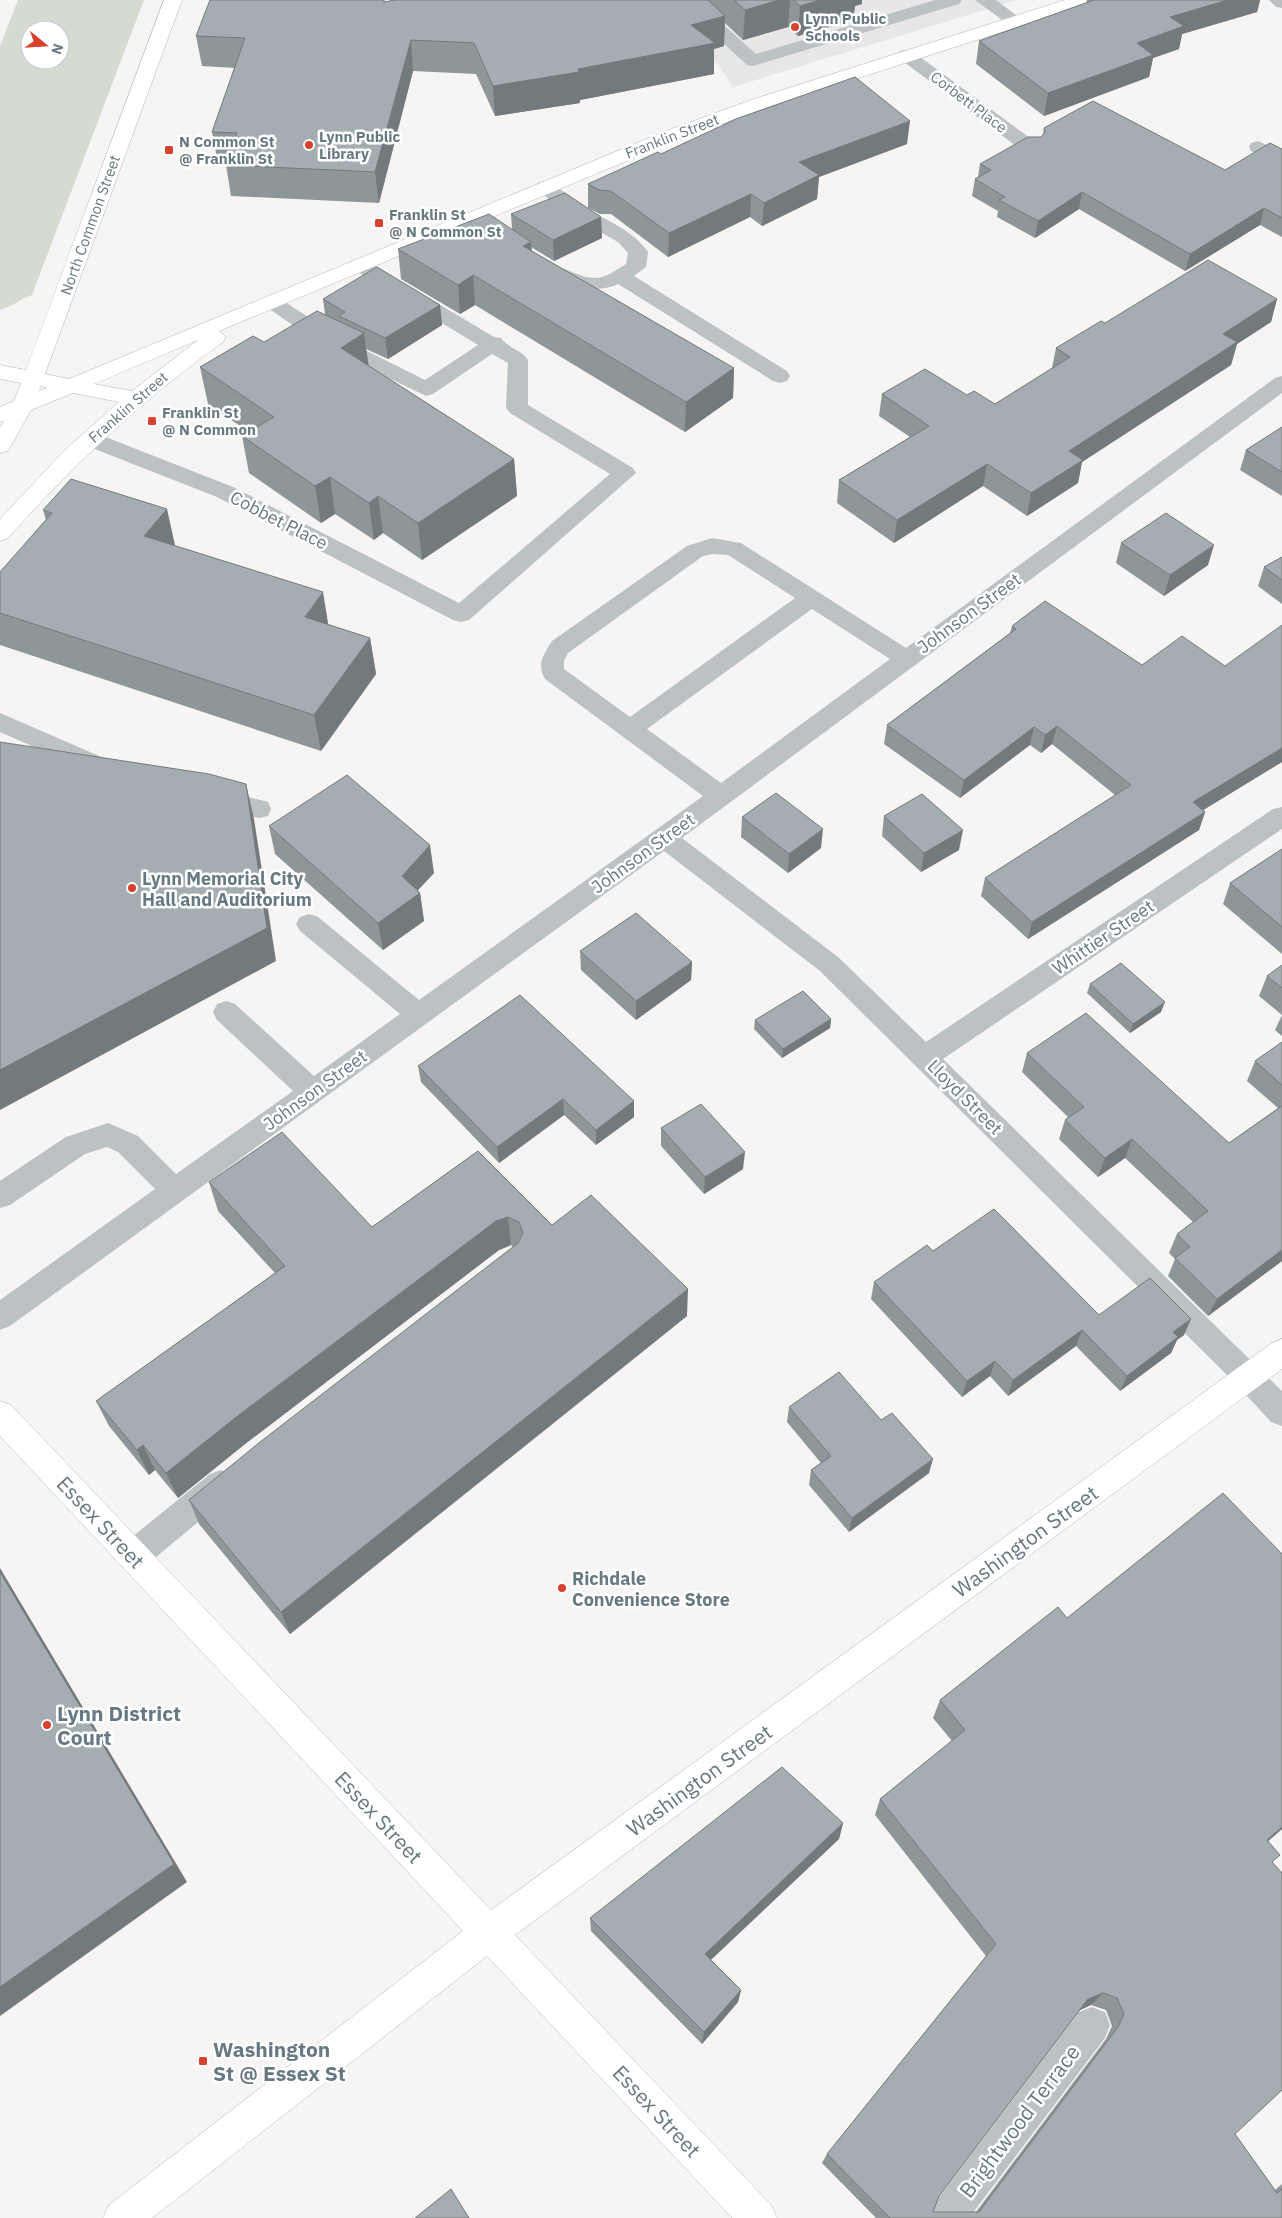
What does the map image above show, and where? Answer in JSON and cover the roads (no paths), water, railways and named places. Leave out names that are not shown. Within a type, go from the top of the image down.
[{"type":"main road","name":"North Common Street","points":[[0,446],[22,406],[33,379],[173,0]]},
{"type":"main road","name":"Franklin Street","points":[[0,415],[545,187],[723,116],[906,55],[1083,0]]},
{"type":"main road","name":"Franklin Street","points":[[0,533],[42,486],[135,398],[203,346],[272,302]]},
{"type":"main road","points":[[0,372],[135,398]]},
{"type":"main road","name":"Washington Street","points":[[122,2218],[489,1934],[1282,1352]]},
{"type":"main road","name":"Essex Street","points":[[0,1415],[758,2218]]},
{"type":"street","points":[[686,0],[753,61],[953,0]]},
{"type":"street","points":[[984,0],[1015,20]]},
{"type":"street","points":[[1278,0],[1282,3]]},
{"type":"street","name":"Corbett Place","points":[[906,55],[1031,148]]},
{"type":"street","points":[[1258,147],[1282,160]]},
{"type":"street","points":[[537,263],[573,281],[604,284],[636,267],[638,252],[625,238],[579,212],[545,187]]},
{"type":"street","points":[[472,218],[491,232]]},
{"type":"street","points":[[272,302],[330,341],[426,390],[494,344],[360,265]]},
{"type":"street","points":[[619,276],[780,376]]},
{"type":"street","name":"Cobbet Place","points":[[90,439],[225,492],[461,614],[625,473],[517,408],[518,360],[494,344]]},
{"type":"street","name":"Johnson Street","points":[[0,1317],[664,838],[1282,383]]},
{"type":"street","points":[[721,796],[553,673],[552,661],[560,647],[695,551],[712,546],[733,548],[907,659]]},
{"type":"street","points":[[630,729],[811,598]]},
{"type":"street","points":[[0,722],[122,775]]},
{"type":"street","points":[[195,793],[259,809]]},
{"type":"street","name":"Whittier Street","points":[[925,1057],[1282,816]]},
{"type":"street","name":"Lloyd Street","points":[[664,838],[829,964],[1249,1376],[1282,1412]]},
{"type":"street","points":[[309,924],[419,1015]]},
{"type":"street","points":[[226,1012],[312,1092]]},
{"type":"street","points":[[0,1196],[76,1145],[108,1135],[128,1144],[175,1191]]},
{"type":"street","points":[[133,1556],[242,1468]]},
{"type":"street","name":"Brightwood Terrace","points":[[946,2218],[1092,2024]]},
{"type":"place","name":"Lynn Public Schools","points":[[795,27]]},
{"type":"place","name":"Lynn Public Library","points":[[309,145]]},
{"type":"place","name":"N Common St @ Franklin St","points":[[169,150]]},
{"type":"place","name":"Franklin St @ N Common St","points":[[379,223]]},
{"type":"place","name":"Franklin St @ N Common","points":[[152,421]]},
{"type":"place","name":"Lynn Memorial City Hall and Auditorium","points":[[132,888]]},
{"type":"place","name":"Richdale Convenience Store","points":[[562,1588]]},
{"type":"place","name":"Lynn District Court","points":[[47,1725]]},
{"type":"place","name":"Washington St @ Essex St","points":[[203,2061]]}]
